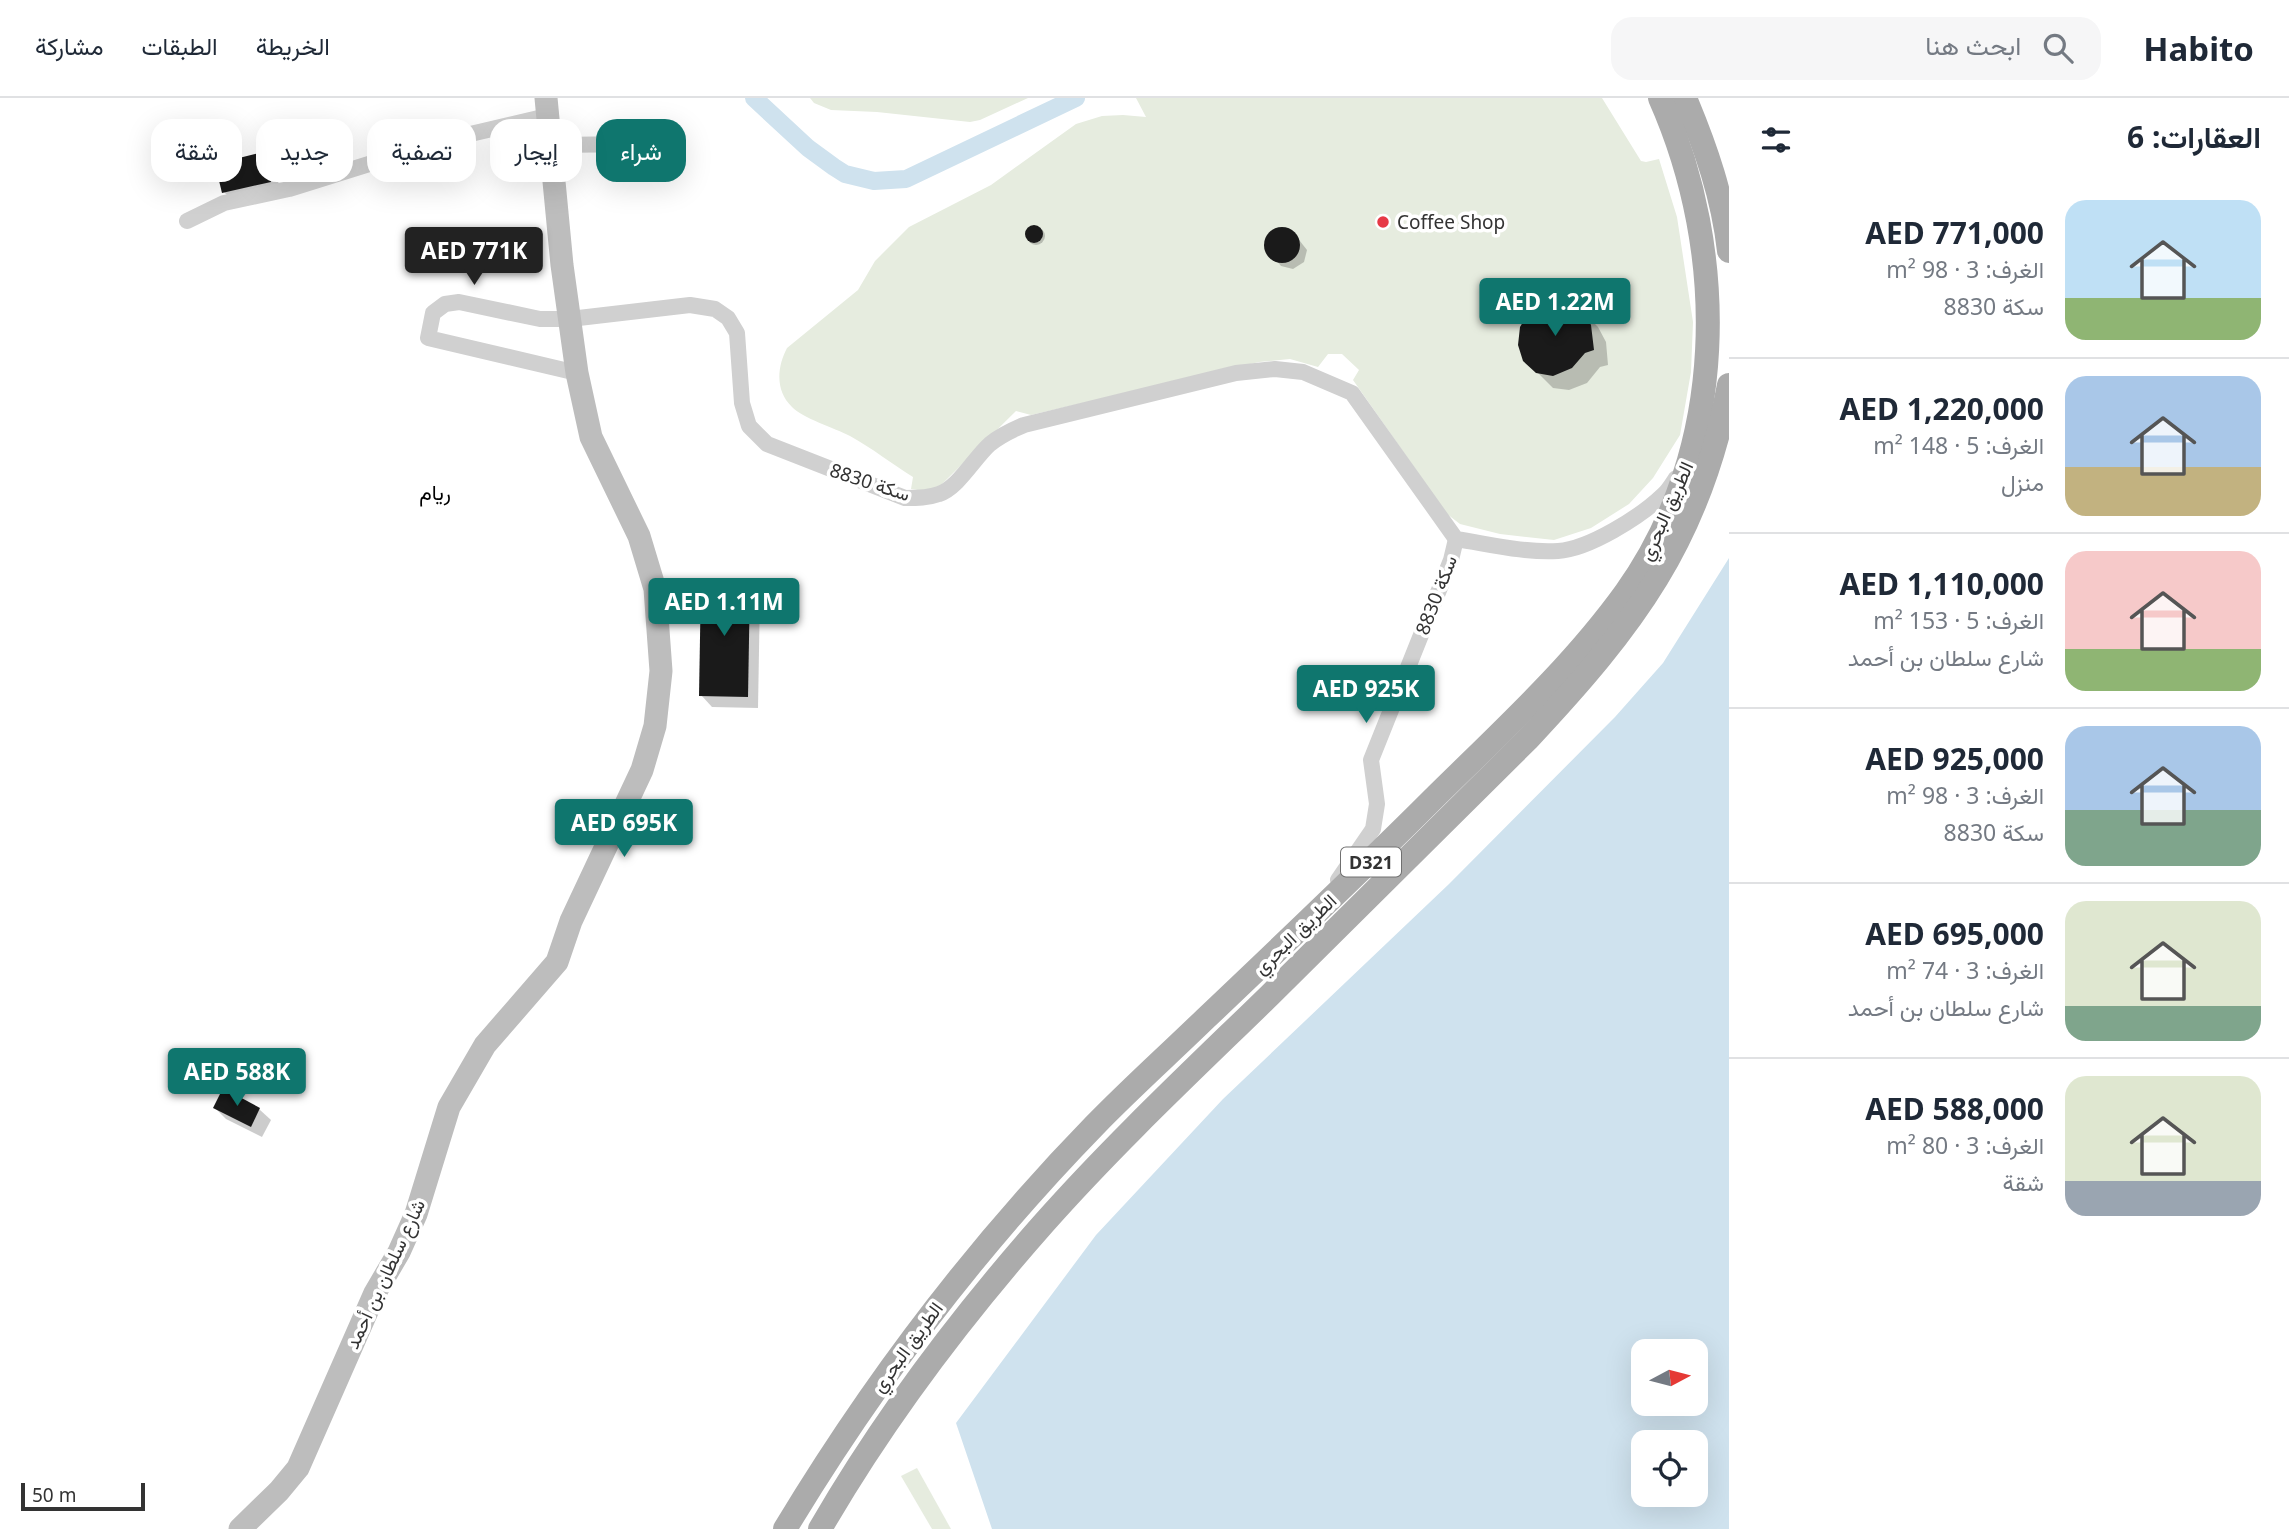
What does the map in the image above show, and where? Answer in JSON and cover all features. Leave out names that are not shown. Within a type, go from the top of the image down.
[{"type":"main road","name":"الطريق البحري","points":[[785,1529],[818,1474],[886,1374],[942,1299],[1016,1211],[1098,1122],[1312,918],[1508,725],[1602,624],[1629,588],[1650,552],[1681,486],[1698,435],[1711,365],[1711,276],[1699,203],[1685,157],[1660,98]]},
{"type":"main road","points":[[1685,98],[1707,150],[1717,186],[1729,251]]},
{"type":"main road","name":"الطريق البحري","points":[[820,1529],[839,1496],[910,1391],[1001,1273],[1045,1223],[1120,1142],[1528,739],[1584,679],[1619,636],[1651,591],[1686,527],[1710,466],[1729,385]]},
{"type":"street","points":[[187,221],[224,203],[289,189],[547,107]]},
{"type":"street","name":"شارع سلطان بن أحمد","points":[[240,1529],[298,1468],[375,1293],[399,1252],[416,1214],[449,1107],[485,1045],[557,962],[571,921],[642,770],[655,726],[661,671],[655,589],[639,536],[591,437],[577,373],[554,182]]},
{"type":"street","name":"سكة 8830","points":[[577,373],[428,338],[433,313],[445,304],[459,302],[540,319],[570,319],[691,305],[715,309],[728,318],[737,333],[742,403],[749,426],[767,444],[905,498],[942,494],[971,467],[989,445],[1004,434],[1024,425],[1236,373],[1275,369],[1303,372],[1352,393],[1456,539],[1535,552],[1562,551],[1590,542],[1628,521],[1663,495],[1690,459]]},
{"type":"street","name":"سكة 8830","points":[[1312,918],[1373,829],[1377,804],[1371,760],[1451,560],[1456,539]]},
{"type":"shaded area","points":[[810,98],[1028,98],[970,122],[831,110],[814,103]]},
{"type":"shaded area","points":[[1136,98],[1602,98],[1641,161],[1659,159],[1677,217],[1693,322],[1691,372],[1680,435],[1653,478],[1629,504],[1591,528],[1554,540],[1500,534],[1460,524],[1447,514],[1353,380],[1359,370],[1342,354],[1328,354],[1318,367],[1290,359],[1259,362],[1031,415],[1016,411],[939,487],[925,491],[911,489],[913,477],[850,436],[803,415],[786,401],[779,379],[787,348],[858,290],[875,261],[909,227],[991,185],[1076,124],[1102,116],[1146,117]]},
{"type":"shaded area","points":[[917,1468],[951,1529],[932,1529],[901,1476]]},
{"type":"water","points":[[1729,558],[1729,1529],[992,1529],[956,1423],[1096,1235],[1223,1099],[1449,884],[1615,717],[1663,663]]},
{"type":"building","points":[[256,154],[256,182],[271,182],[222,193],[219,182],[242,182],[242,157]]},
{"type":"building","points":[[1030,225],[1038,225],[1043,234],[1041,241],[1030,243],[1025,238],[1025,230]]},
{"type":"building","points":[[1282,227],[1295,232],[1300,245],[1295,258],[1282,263],[1269,258],[1264,245],[1269,232]]},
{"type":"building","points":[[1571,300],[1583,310],[1591,325],[1594,350],[1585,353],[1572,368],[1553,376],[1536,373],[1523,361],[1518,345],[1520,327],[1529,312],[1543,305],[1566,307]]},
{"type":"building","points":[[701,580],[750,581],[748,697],[699,696]]},
{"type":"building","points":[[223,1088],[260,1108],[251,1127],[213,1108]]},
{"type":"waterway","points":[[754,98],[808,148],[834,167],[845,174],[874,181],[906,179],[1076,98]]},
{"type":"place","name":"Coffee Shop","points":[[1383,222]]},
{"type":"district","name":"ريام","points":[[435,492]]}]
